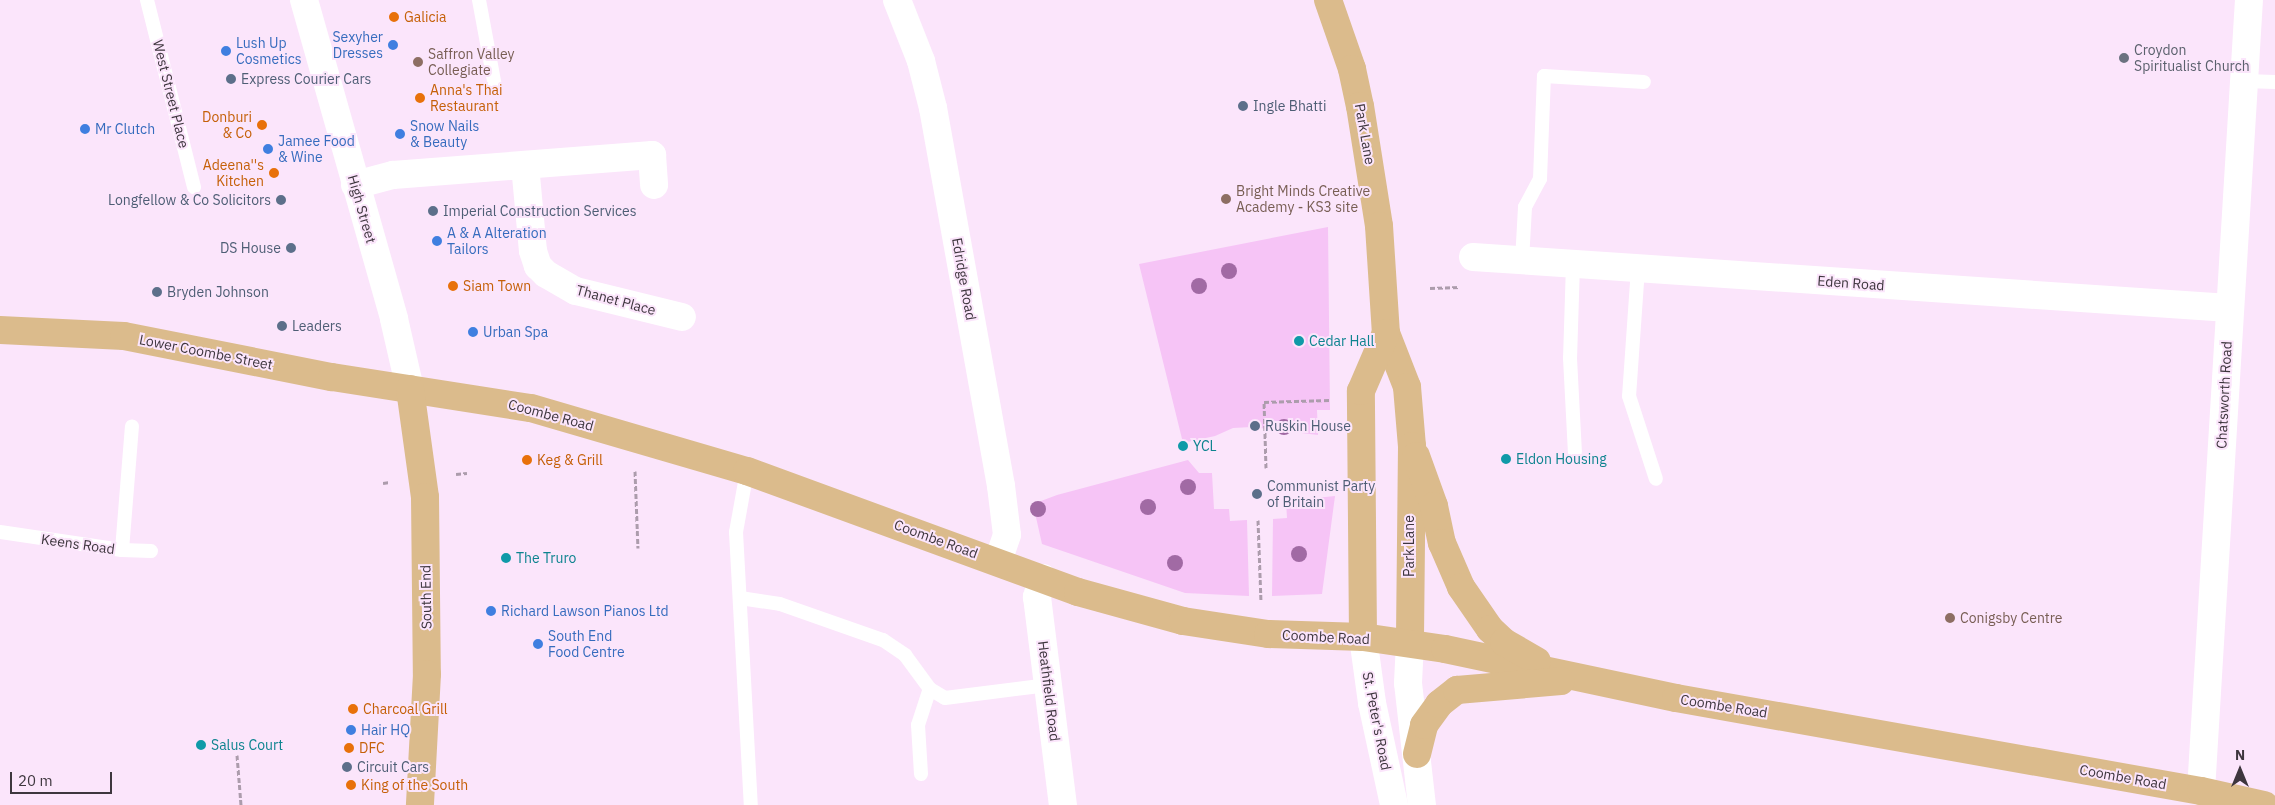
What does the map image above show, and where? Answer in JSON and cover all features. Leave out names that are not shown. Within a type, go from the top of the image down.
[{"type":"main road","name":"Park Lane","points":[[1328,0],[1352,68],[1370,156],[1379,226],[1386,333],[1407,387],[1412,446],[1410,643]]},
{"type":"main road","name":"Lower Coombe Street","points":[[0,330],[124,336],[410,389]]},
{"type":"main road","name":"Park Lane","points":[[1363,637],[1361,391],[1386,333]]},
{"type":"main road","name":"Coombe Road","points":[[410,389],[531,408],[747,471],[1111,603],[1183,621],[1268,634],[1363,637],[1410,643],[1575,678],[2201,791],[2264,805]]},
{"type":"main road","name":"South End","points":[[410,389],[425,497],[427,683],[420,805]]},
{"type":"main road","points":[[1412,446],[1434,506],[1442,543],[1453,571],[1480,616],[1504,642],[1575,678]]},
{"type":"main road","points":[[1417,754],[1424,724],[1440,704],[1457,690],[1523,686],[1575,678]]},
{"type":"street","name":"High Street","points":[[304,0],[394,319],[410,389]]},
{"type":"street","name":"Edridge Road","points":[[898,0],[921,60],[933,108],[1001,486],[1007,535],[998,561]]},
{"type":"street","name":"Chatsworth Road","points":[[2201,791],[2249,0]]},
{"type":"street","points":[[355,186],[393,175],[652,155],[654,185]]},
{"type":"street","name":"Thanet Place","points":[[525,165],[533,251],[538,266],[546,274],[576,291],[682,317]]},
{"type":"street","name":"Eden Road","points":[[1473,257],[2229,308]]},
{"type":"street","name":"Heathfield Road","points":[[1043,578],[1037,597],[1063,805]]},
{"type":"street","name":"St. Peter's Road","points":[[1363,637],[1372,703],[1394,805]]},
{"type":"street","points":[[1410,643],[1408,683],[1422,805]]},
{"type":"lane","name":"West Street Place","points":[[147,0],[194,187]]},
{"type":"lane","points":[[479,0],[495,86]]},
{"type":"lane","points":[[1522,261],[1525,207],[1540,179],[1544,76],[1644,82]]},
{"type":"lane","points":[[2245,80],[2275,82]]},
{"type":"lane","points":[[1573,264],[1570,358],[1575,452]]},
{"type":"lane","points":[[1638,268],[1629,396],[1656,479]]},
{"type":"lane","name":"Keens Road","points":[[0,532],[122,550],[132,426]]},
{"type":"lane","points":[[747,471],[736,527],[751,805]]},
{"type":"lane","points":[[122,550],[151,551]]},
{"type":"lane","points":[[740,598],[780,604],[883,640],[905,655],[930,689],[945,698],[958,698],[1048,685]]},
{"type":"lane","points":[[921,774],[918,724],[930,689]]},
{"type":"path","points":[[1266,468],[1264,402],[1338,399]]},
{"type":"path","points":[[634,438],[638,548]]},
{"type":"path","points":[[456,474],[467,473]]},
{"type":"path","points":[[383,483],[393,481]]},
{"type":"path","points":[[1258,520],[1260,602]]},
{"type":"path","points":[[237,755],[241,805]]},
{"type":"shaded area","points":[[1328,227],[1330,410],[1317,410],[1318,435],[1252,427],[1233,428],[1215,436],[1183,443],[1139,264]]},
{"type":"shaded area","points":[[1188,460],[1199,473],[1212,473],[1214,509],[1229,509],[1230,521],[1247,520],[1249,596],[1185,593],[1042,544],[1033,504],[1057,495]]},
{"type":"shaded area","points":[[1335,496],[1322,594],[1272,596],[1273,519],[1287,518],[1286,501]]},
{"type":"place","name":"Galicia","points":[[394,17]]},
{"type":"place","name":"Sexyher Dresses","points":[[393,45]]},
{"type":"place","name":"Lush Up Cosmetics","points":[[226,51]]},
{"type":"place","name":"Croydon Spiritualist Church","points":[[2124,58]]},
{"type":"place","name":"Saffron Valley Collegiate","points":[[418,62]]},
{"type":"place","name":"Express Courier Cars","points":[[231,79]]},
{"type":"place","name":"Anna's Thai Restaurant","points":[[420,98]]},
{"type":"place","name":"Ingle Bhatti","points":[[1243,106]]},
{"type":"place","name":"Donburi & Co","points":[[262,125]]},
{"type":"place","name":"Mr Clutch","points":[[85,129]]},
{"type":"place","name":"Snow Nails & Beauty","points":[[400,134]]},
{"type":"place","name":"Jamee Food & Wine","points":[[268,149]]},
{"type":"place","name":"Adeena''s Kitchen","points":[[274,173]]},
{"type":"place","name":"Bright Minds Creative Academy - KS3 site","points":[[1226,199]]},
{"type":"place","name":"Longfellow & Co Solicitors","points":[[281,200]]},
{"type":"place","name":"Imperial Construction Services","points":[[433,211]]},
{"type":"place","name":"A & A Alteration Tailors","points":[[437,241]]},
{"type":"place","name":"DS House","points":[[291,248]]},
{"type":"place","name":"Siam Town","points":[[453,286]]},
{"type":"place","name":"Bryden Johnson","points":[[157,292]]},
{"type":"place","name":"Leaders","points":[[282,326]]},
{"type":"place","name":"Urban Spa","points":[[473,332]]},
{"type":"place","name":"Cedar Hall","points":[[1299,341]]},
{"type":"place","name":"Ruskin House","points":[[1255,426]]},
{"type":"place","name":"YCL","points":[[1183,446]]},
{"type":"place","name":"Eldon Housing","points":[[1506,459]]},
{"type":"place","name":"Keg & Grill","points":[[527,460]]},
{"type":"place","name":"Communist Party of Britain","points":[[1257,494]]},
{"type":"place","name":"The Truro","points":[[506,558]]},
{"type":"place","name":"Richard Lawson Pianos Ltd","points":[[491,611]]},
{"type":"place","name":"Conigsby Centre","points":[[1950,618]]},
{"type":"place","name":"South End Food Centre","points":[[538,644]]},
{"type":"place","name":"Charcoal Grill","points":[[353,709]]},
{"type":"place","name":"Hair HQ","points":[[351,730]]},
{"type":"place","name":"Salus Court","points":[[201,745]]},
{"type":"place","name":"DFC","points":[[349,748]]},
{"type":"place","name":"Circuit Cars","points":[[347,767]]},
{"type":"place","name":"King of the South","points":[[351,785]]}]
